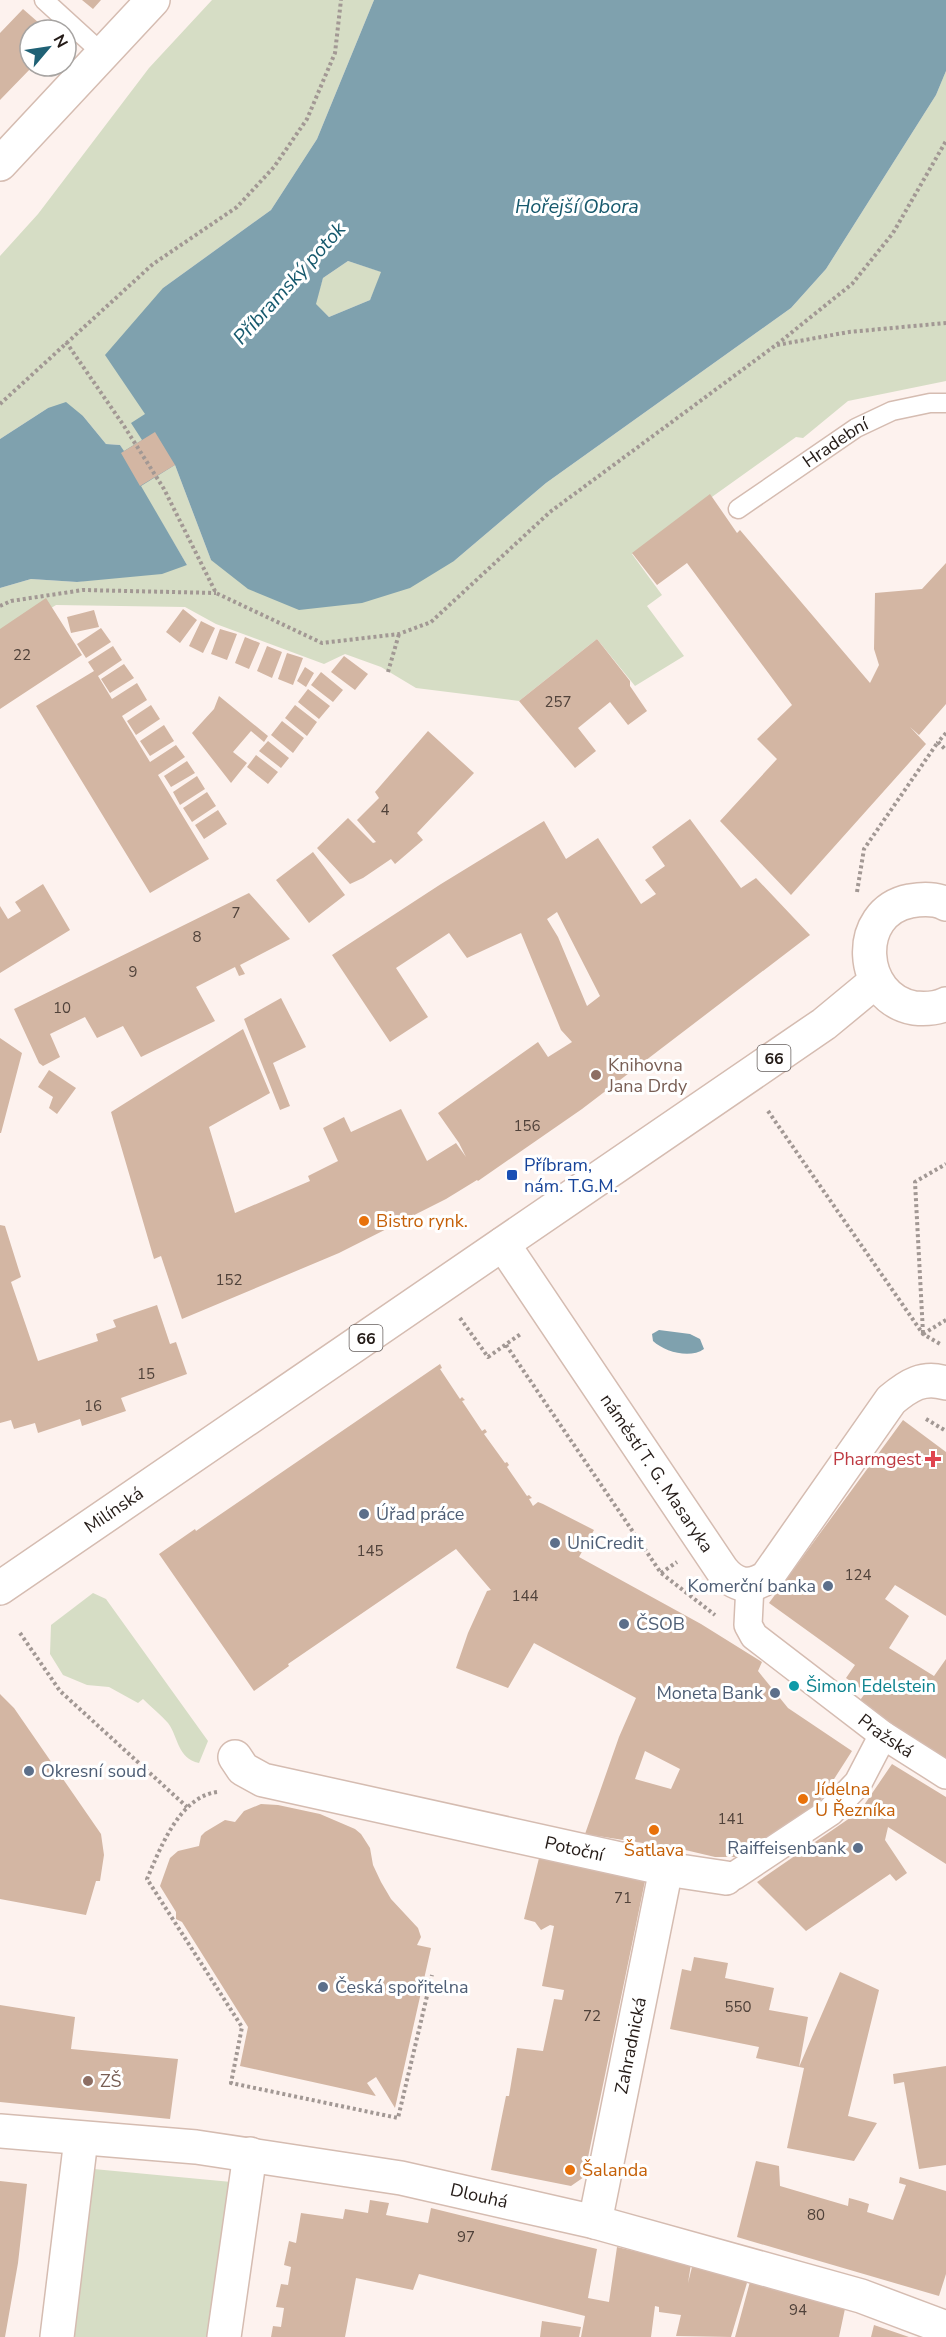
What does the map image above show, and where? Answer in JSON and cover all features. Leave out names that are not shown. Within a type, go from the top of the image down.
[{"type":"street","points":[[0,164],[153,0]]},
{"type":"street","points":[[945,900],[923,898],[904,902],[888,912],[876,927],[869,944],[870,963],[876,981],[888,996],[904,1006],[924,1009],[946,1004]]},
{"type":"street","name":"66","points":[[503,1244],[824,1024],[876,981]]},
{"type":"street","name":"Milínská","points":[[0,1588],[503,1244]]},
{"type":"street","name":"náměstí T. G. Masaryka","points":[[503,1244],[722,1570],[729,1578],[740,1584],[750,1585]]},
{"type":"street","points":[[748,1625],[750,1585],[767,1577],[891,1400],[905,1388],[921,1381],[933,1379],[946,1383]]},
{"type":"street","name":"Pražská","points":[[748,1625],[754,1636],[879,1743],[946,1775]]},
{"type":"street","name":"Potoční","points":[[235,1757],[243,1769],[263,1780],[666,1869],[726,1878],[735,1876],[830,1812],[858,1783],[879,1743]]},
{"type":"street","name":"Zahradnická","points":[[595,2222],[666,1869]]},
{"type":"street","name":"Dlouhá","points":[[0,2131],[196,2147],[401,2178],[595,2222],[861,2296],[946,2328]]},
{"type":"street","points":[[57,2337],[81,2139]]},
{"type":"street","points":[[224,2337],[250,2154]]},
{"type":"lane","points":[[44,0],[102,53]]},
{"type":"lane","name":"Hradební","points":[[738,509],[856,428],[892,411],[930,403],[946,403]]},
{"type":"path","points":[[0,405],[153,264],[237,207],[274,167],[307,119],[335,53],[341,0]]},
{"type":"path","points":[[0,606],[11,601],[83,590],[216,593],[322,643],[399,634],[431,622],[550,512],[776,345],[852,284],[893,233],[946,141]]},
{"type":"path","points":[[776,345],[849,332],[946,323]]},
{"type":"path","points":[[66,342],[164,489],[216,593]]},
{"type":"path","points":[[388,672],[399,634]]},
{"type":"path","points":[[856,895],[864,849],[946,733]]},
{"type":"path","points":[[938,742],[946,750]]},
{"type":"path","points":[[768,1111],[923,1334],[946,1348]]},
{"type":"path","points":[[923,1334],[915,1182],[946,1164]]},
{"type":"path","points":[[460,1318],[489,1357],[530,1328]]},
{"type":"path","points":[[923,1334],[946,1320]]},
{"type":"path","points":[[506,1345],[661,1573],[742,1636],[748,1625]]},
{"type":"path","points":[[20,1633],[60,1691],[188,1807],[164,1840],[147,1879],[242,2027],[231,2083],[398,2118],[432,1975]]},
{"type":"green space","points":[[212,0],[374,0],[317,139],[271,210],[163,288],[142,440],[124,452],[120,445],[106,444],[83,416],[48,408],[0,439],[0,256],[38,214],[149,68]]},
{"type":"green space","points":[[946,71],[946,381],[848,401],[803,438],[796,437],[632,554],[662,595],[647,606],[684,656],[635,686],[597,639],[519,701],[416,688],[381,667],[345,654],[324,664],[216,624],[185,607],[56,605],[0,640],[0,588],[31,579],[77,582],[187,565],[140,486],[175,465],[211,560],[454,561],[546,483],[791,308],[826,269],[936,95]]},
{"type":"green space","points":[[348,261],[382,272],[370,300],[329,317],[315,304],[323,278]]},
{"type":"green space","points":[[93,1593],[106,1599],[208,1741],[199,1763],[186,1757],[168,1723],[143,1699],[138,1703],[109,1687],[87,1685],[63,1675],[50,1654],[51,1625]]},
{"type":"green space","points":[[83,2168],[242,2183],[217,2337],[63,2337]]},
{"type":"water","name":"Hořejší Obora","points":[[374,0],[946,0],[946,71],[936,95],[826,269],[791,308],[546,483],[454,561],[410,588],[362,603],[299,610],[248,589],[211,560],[175,465],[141,486],[187,565],[162,574],[77,582],[31,579],[0,588],[0,439],[48,408],[66,402],[83,416],[106,444],[120,445],[124,451],[142,440],[131,423],[145,414],[105,355],[163,288],[271,210],[317,139]],"holes":[[[348,261],[381,272],[370,300],[329,317],[316,304],[323,278]]]},
{"type":"water","points":[[659,1330],[690,1334],[700,1339],[704,1349],[692,1354],[671,1351],[653,1341],[652,1334]]},
{"type":"building","points":[[82,0],[101,0],[93,9]]},
{"type":"building","points":[[23,9],[33,18],[18,18],[18,78],[21,78],[0,100],[0,33]]},
{"type":"building","points":[[155,432],[175,465],[140,486],[121,453]]},
{"type":"building","points":[[710,494],[737,533],[740,530],[870,683],[879,665],[874,649],[875,593],[922,589],[946,563],[946,704],[919,735],[910,727],[926,744],[791,895],[720,821],[777,759],[757,739],[792,705],[687,563],[657,585],[632,553]]},
{"type":"building","points":[[46,598],[82,655],[0,709],[0,629]]},
{"type":"building","points":[[183,609],[197,620],[180,643],[166,632]]},
{"type":"building","points":[[94,610],[99,627],[71,633],[67,617]]},
{"type":"building","points":[[201,621],[215,628],[203,653],[189,646]]},
{"type":"building","points":[[101,628],[111,642],[86,658],[77,644]]},
{"type":"building","points":[[220,629],[237,634],[227,660],[211,654]]},
{"type":"building","points":[[245,637],[260,643],[249,669],[235,663]]},
{"type":"building","points":[[597,639],[630,681],[630,686],[647,711],[628,725],[610,702],[578,728],[596,751],[575,768],[519,701]]},
{"type":"building","points":[[113,646],[122,660],[98,676],[112,699],[137,683],[147,700],[122,716],[150,762],[176,745],[185,757],[158,775],[209,859],[150,893],[36,706],[94,671],[88,662]]},
{"type":"building","points":[[267,646],[282,652],[272,678],[257,671]]},
{"type":"building","points":[[287,653],[303,658],[293,685],[278,679]]},
{"type":"building","points":[[344,656],[368,674],[355,690],[331,672]]},
{"type":"building","points":[[124,664],[134,678],[110,693],[101,679]]},
{"type":"building","points":[[305,667],[314,673],[306,687],[297,681]]},
{"type":"building","points":[[321,672],[343,690],[333,702],[311,685]]},
{"type":"building","points":[[308,689],[330,706],[319,719],[298,702]]},
{"type":"building","points":[[219,696],[268,736],[264,742],[251,731],[233,752],[247,763],[231,783],[192,733],[214,709]]},
{"type":"building","points":[[151,705],[160,719],[136,735],[127,721]]},
{"type":"building","points":[[295,705],[317,722],[307,736],[285,718]]},
{"type":"building","points":[[282,721],[304,738],[293,753],[271,735]]},
{"type":"building","points":[[164,725],[174,741],[150,756],[140,741]]},
{"type":"building","points":[[428,731],[474,773],[417,833],[423,840],[395,864],[391,859],[350,884],[317,848],[348,818],[373,843],[376,842],[357,820],[379,798],[375,792]]},
{"type":"building","points":[[268,741],[289,758],[281,768],[259,751]]},
{"type":"building","points":[[256,755],[278,772],[268,784],[247,767]]},
{"type":"building","points":[[187,761],[195,773],[171,787],[164,776]]},
{"type":"building","points":[[197,776],[205,789],[180,805],[173,792]]},
{"type":"building","points":[[207,792],[216,806],[192,822],[183,808]]},
{"type":"building","points":[[218,810],[227,824],[204,839],[195,825]]},
{"type":"building","points":[[690,819],[741,888],[756,878],[810,935],[582,1109],[478,1181],[339,1253],[182,1319],[161,1256],[154,1259],[111,1112],[243,1029],[270,1093],[209,1127],[235,1213],[310,1181],[308,1176],[338,1161],[323,1128],[344,1117],[351,1132],[401,1109],[427,1161],[456,1143],[466,1157],[438,1113],[538,1042],[548,1057],[572,1042],[561,1030],[521,933],[467,958],[449,933],[396,968],[428,1017],[390,1042],[332,955],[544,821],[566,859],[598,838],[641,904],[656,894],[645,880],[665,866],[652,847]],"holes":[[[557,912],[600,996],[587,1006],[558,937],[547,919]]]},
{"type":"building","points":[[313,852],[345,895],[309,923],[276,880]]},
{"type":"building","points":[[43,884],[70,930],[0,973],[0,906],[8,919],[21,911],[15,902]]},
{"type":"building","points":[[249,893],[290,939],[240,965],[245,974],[239,976],[235,967],[196,987],[215,1021],[141,1057],[123,1026],[97,1038],[85,1017],[50,1034],[60,1057],[43,1066],[39,1063],[14,1009]]},
{"type":"building","points":[[281,998],[306,1047],[273,1063],[290,1106],[280,1110],[244,1019]]},
{"type":"building","points":[[0,1038],[22,1053],[1,1133],[0,1133]]},
{"type":"building","points":[[49,1070],[76,1088],[57,1114],[49,1108],[53,1097],[38,1087]]},
{"type":"building","points":[[0,1225],[5,1226],[21,1277],[11,1282],[38,1361],[98,1341],[96,1334],[116,1327],[113,1320],[157,1305],[170,1344],[176,1342],[187,1374],[121,1398],[126,1411],[82,1426],[80,1419],[38,1433],[35,1423],[14,1429],[11,1420],[0,1423]]},
{"type":"building","points":[[440,1364],[442,1368],[440,1369],[460,1399],[462,1397],[465,1400],[462,1401],[482,1431],[485,1429],[487,1432],[484,1434],[505,1463],[507,1462],[509,1465],[507,1467],[527,1496],[532,1498],[529,1499],[533,1506],[538,1502],[594,1530],[579,1557],[701,1624],[762,1662],[758,1671],[788,1708],[852,1751],[811,1815],[754,1857],[715,1857],[681,1849],[585,1834],[619,1737],[636,1698],[534,1643],[508,1688],[456,1668],[468,1633],[487,1591],[491,1590],[456,1549],[288,1664],[289,1666],[254,1691],[159,1554],[195,1529],[196,1531]],"holes":[[[645,1751],[680,1769],[671,1789],[635,1779]]]},
{"type":"building","points":[[903,1420],[946,1452],[946,1616],[895,1585],[885,1599],[909,1616],[889,1648],[934,1676],[946,1659],[946,1760],[858,1703],[866,1692],[846,1678],[855,1665],[769,1603]]},
{"type":"building","name":"Okresní soud","points":[[0,1694],[14,1708],[101,1834],[104,1855],[100,1881],[96,1881],[86,1915],[0,1899]]},
{"type":"building","points":[[892,1764],[946,1797],[946,1864],[888,1827],[885,1840],[907,1873],[896,1881],[890,1874],[806,1931],[757,1882],[860,1811]]},
{"type":"building","name":"Česká spořitelna","points":[[261,1804],[278,1805],[320,1814],[355,1829],[361,1834],[370,1848],[373,1865],[391,1899],[418,1928],[421,1937],[417,1945],[431,1948],[395,2108],[376,2077],[367,2083],[376,2096],[240,2066],[248,2027],[182,1922],[176,1919],[176,1912],[160,1886],[170,1858],[178,1851],[199,1846],[201,1836],[205,1832],[225,1820],[235,1822],[244,1811]]},
{"type":"building","points":[[540,1854],[645,1881],[584,2177],[571,2186],[491,2170],[506,2096],[509,2096],[517,2048],[543,2051],[554,1999],[562,2000],[564,1990],[542,1986],[554,1926],[550,1925],[541,1930],[535,1922],[524,1919]]},
{"type":"building","points":[[694,1957],[728,1963],[725,1978],[774,1988],[769,2010],[808,2017],[799,2067],[756,2058],[759,2047],[670,2029],[682,1969],[691,1971]]},
{"type":"building","points":[[840,1972],[879,1990],[848,2116],[877,2123],[854,2161],[787,2148],[804,2068],[799,2067]]},
{"type":"building","name":"ZŠ","points":[[0,2005],[75,2017],[71,2049],[178,2059],[170,2119],[0,2102]]},
{"type":"building","points":[[946,2066],[946,2165],[919,2169],[904,2082],[894,2084],[893,2074]]},
{"type":"building","points":[[756,2161],[779,2166],[780,2186],[848,2206],[849,2198],[860,2201],[869,2204],[867,2212],[893,2220],[906,2185],[899,2183],[900,2177],[946,2191],[946,2274],[939,2296],[737,2237]]},
{"type":"building","points":[[0,2181],[27,2184],[18,2263],[5,2337],[0,2337]]},
{"type":"building","points":[[370,2200],[389,2203],[386,2215],[428,2223],[431,2208],[597,2249],[588,2298],[609,2302],[617,2247],[691,2264],[688,2283],[693,2263],[749,2276],[731,2337],[676,2336],[681,2315],[659,2312],[659,2307],[655,2306],[651,2337],[581,2337],[585,2316],[419,2274],[413,2290],[356,2278],[345,2337],[271,2337],[273,2326],[281,2327],[284,2308],[276,2307],[281,2284],[288,2285],[291,2267],[284,2265],[289,2241],[296,2243],[301,2213],[343,2219],[345,2209],[368,2213]]},
{"type":"building","points":[[751,2278],[846,2304],[839,2337],[735,2337]]},
{"type":"building","points":[[542,2321],[581,2327],[579,2337],[540,2337]]},
{"type":"building","points":[[874,2325],[909,2337],[871,2337]]},
{"type":"place","name":"Knihovna Jana Drdy","points":[[596,1075]]},
{"type":"place","name":"Příbram, nám. T.G.M.","points":[[512,1175]]},
{"type":"place","name":"Bistro rynk.","points":[[364,1221]]},
{"type":"place","name":"Pharmgest","points":[[933,1459]]},
{"type":"place","name":"Úřad práce","points":[[364,1514]]},
{"type":"place","name":"UniCredit","points":[[555,1543]]},
{"type":"place","name":"Komerční banka","points":[[828,1586]]},
{"type":"place","name":"ČSOB","points":[[624,1624]]},
{"type":"place","name":"Šimon Edelstein","points":[[794,1686]]},
{"type":"place","name":"Moneta Bank","points":[[775,1693]]},
{"type":"place","name":"Okresní soud","points":[[29,1771]]},
{"type":"place","name":"Jídelna U Řezníka","points":[[803,1799]]},
{"type":"place","name":"Šatlava","points":[[654,1830]]},
{"type":"place","name":"Raiffeisenbank","points":[[858,1848]]},
{"type":"place","name":"Česká spořitelna","points":[[323,1987]]},
{"type":"place","name":"ZŠ","points":[[88,2081]]},
{"type":"place","name":"Šalanda","points":[[570,2170]]},
{"type":"water label","name":"Příbramský potok","points":[[289,283]]}]
